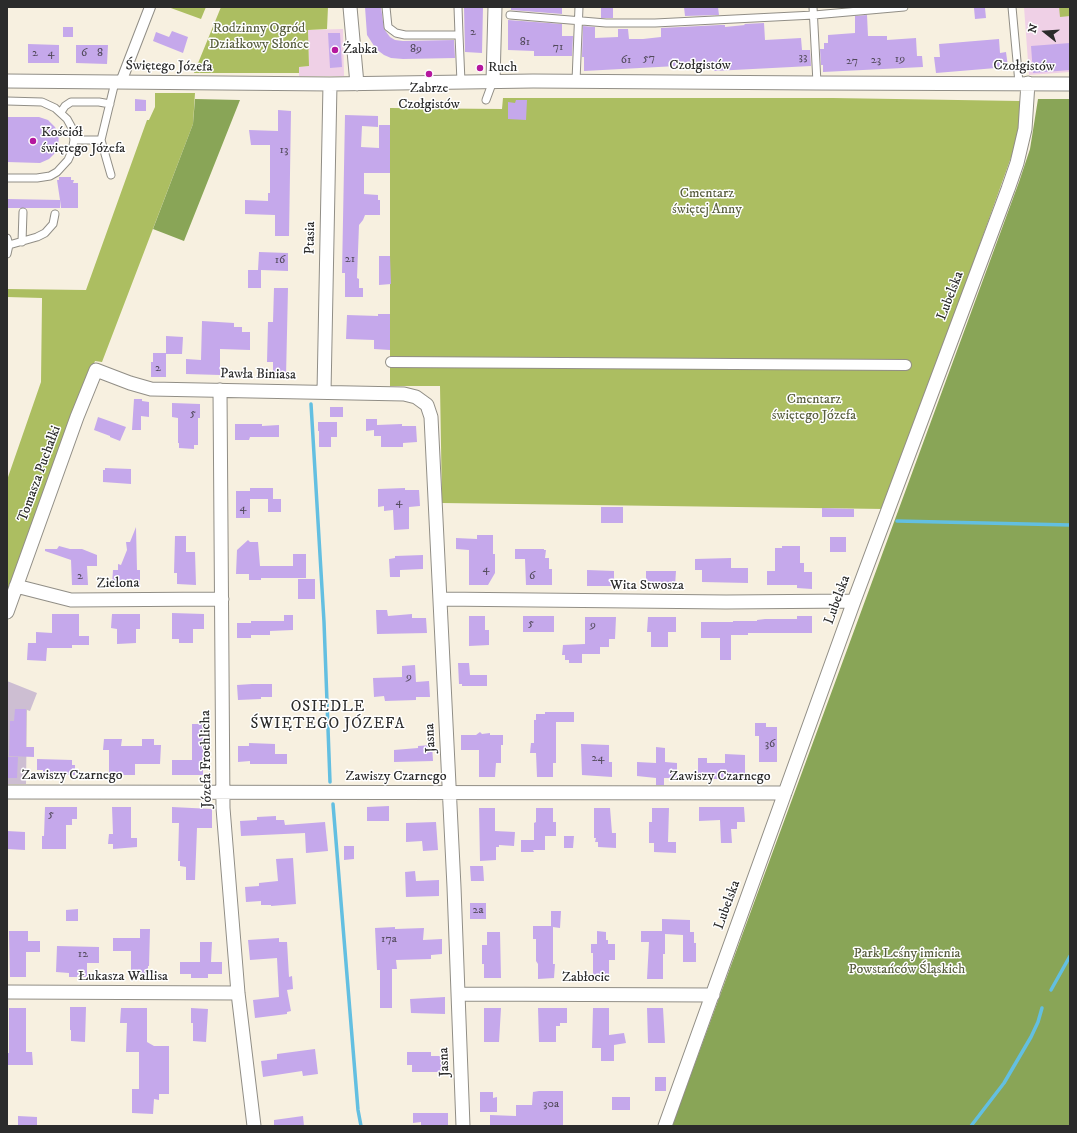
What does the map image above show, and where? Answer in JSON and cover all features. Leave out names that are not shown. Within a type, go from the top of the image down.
[{"type":"street","points":[[118,82],[150,7]]},
{"type":"street","points":[[350,7],[357,84]]},
{"type":"street","points":[[493,81],[495,7]]},
{"type":"street","name":"Świętego Józefa","points":[[7,81],[330,84]]},
{"type":"street","name":"Czołgistów","points":[[330,84],[493,81],[1070,84]]},
{"type":"street","name":"Lubelska","points":[[665,1126],[854,601],[1017,163],[1025,129],[1024,83]]},
{"type":"street","name":"Ptasia","points":[[324,392],[330,84]]},
{"type":"street","points":[[390,362],[906,364]]},
{"type":"street","name":"Pawła Biniasa","points":[[96,370],[151,389],[410,395],[422,400]]},
{"type":"street","name":"Tomasza Puchałki","points":[[7,612],[77,417],[96,370]]},
{"type":"street","name":"Józefa Froehlicha","points":[[220,390],[223,792],[238,993],[254,1126]]},
{"type":"street","name":"Jasna","points":[[422,400],[427,405],[431,417],[450,793],[463,1126]]},
{"type":"street","name":"Zielona","points":[[16,586],[71,600],[222,599]]},
{"type":"street","name":"Wita Stwosza","points":[[440,599],[726,602],[854,601]]},
{"type":"street","name":"Zawiszy Czarnego","points":[[7,792],[785,793]]},
{"type":"street","name":"Łukasza Wallisa","points":[[7,992],[238,993]]},
{"type":"street","name":"Zabłocie","points":[[459,994],[713,995]]},
{"type":"lane","points":[[386,7],[388,27],[396,33],[405,35],[459,35]]},
{"type":"lane","points":[[458,7],[461,82]]},
{"type":"lane","points":[[576,81],[579,7]]},
{"type":"lane","points":[[510,15],[606,23],[655,23],[813,11],[904,7]]},
{"type":"lane","points":[[1012,7],[1024,83]]},
{"type":"lane","points":[[813,11],[817,83]]},
{"type":"lane","points":[[486,100],[493,81]]},
{"type":"lane","points":[[111,175],[101,140],[110,104],[118,82]]},
{"type":"lane","points":[[7,101],[42,102],[55,108],[67,119],[72,128],[74,140],[72,151],[68,160],[54,174],[44,177],[7,178]]},
{"type":"lane","points":[[61,112],[68,103],[71,102],[99,102],[110,104]]},
{"type":"lane","points":[[74,140],[101,140]]},
{"type":"lane","points":[[22,242],[23,212]]},
{"type":"lane","points":[[7,254],[8,242],[22,242],[37,238],[45,233],[53,224],[55,214]]},
{"type":"shaded area","points":[[1024,7],[1070,7],[1070,72],[1029,75]]},
{"type":"shaded area","points":[[343,29],[344,76],[299,76],[299,67],[309,66],[308,30]]},
{"type":"shaded area","points":[[7,681],[37,693],[30,711],[27,710],[26,784],[7,784]]},
{"type":"green space","points":[[168,7],[206,7],[201,19]]},
{"type":"green space","name":"Rodzinny Ogród Działkowy Słońce","points":[[221,7],[328,7],[327,29],[308,30],[309,66],[299,67],[299,73],[194,73]]},
{"type":"green space","points":[[1059,7],[1070,7],[1070,16],[1060,17]]},
{"type":"green space","points":[[155,93],[195,93],[193,124],[102,362],[95,361],[74,414],[7,596],[7,480],[41,382],[42,298],[7,297],[7,289],[86,290],[147,120],[149,120],[155,107]]},
{"type":"green space","name":"Cmentarz świętego Józefa","points":[[503,98],[833,98],[1020,101],[1024,106],[1014,149],[885,509],[442,503],[440,386],[390,386],[390,108],[502,109]]},
{"type":"green space","points":[[195,99],[240,100],[184,241],[153,229],[193,124]]},
{"type":"green space","name":"Park Leśny imienia Powstańców Śląskich","points":[[1038,99],[1070,99],[1070,1126],[672,1126],[1019,182],[1030,149]]},
{"type":"building","points":[[365,7],[381,7],[384,29],[390,37],[395,40],[454,40],[455,58],[403,59],[391,58],[384,55],[376,49],[367,35]]},
{"type":"building","points":[[464,7],[483,7],[482,53],[465,52]]},
{"type":"building","points":[[511,7],[562,7],[562,14],[511,10]]},
{"type":"building","points":[[601,7],[613,7],[613,18],[601,18]]},
{"type":"building","points":[[684,7],[718,7],[719,15],[685,16]]},
{"type":"building","points":[[974,8],[985,8],[986,18],[975,19]]},
{"type":"building","points":[[867,15],[868,36],[887,36],[887,40],[916,38],[917,56],[922,56],[923,67],[823,72],[820,49],[824,49],[824,43],[828,43],[828,35],[855,33],[855,16]]},
{"type":"building","points":[[508,20],[562,24],[562,36],[573,36],[572,56],[534,56],[534,51],[508,50]]},
{"type":"building","points":[[764,23],[765,40],[801,38],[802,50],[810,50],[811,66],[714,71],[714,64],[584,71],[584,57],[582,57],[583,26],[595,27],[595,38],[618,37],[618,29],[628,29],[629,39],[643,39],[661,37],[661,28],[720,25],[725,25],[725,27]]},
{"type":"building","points":[[63,27],[73,27],[73,37],[63,37]]},
{"type":"building","points":[[172,31],[188,37],[183,53],[153,41],[156,32],[169,37]]},
{"type":"building","points":[[328,33],[340,33],[342,67],[330,68]]},
{"type":"building","points":[[999,39],[1000,53],[1006,52],[1008,67],[936,73],[934,57],[940,57],[939,44]]},
{"type":"building","points":[[1070,43],[1070,70],[1033,73],[1031,46]]},
{"type":"building","points":[[28,44],[59,45],[59,63],[28,63]]},
{"type":"building","points":[[76,45],[108,45],[107,64],[76,63]]},
{"type":"building","points":[[135,99],[146,100],[146,111],[135,111]]},
{"type":"building","points":[[516,100],[527,100],[526,120],[508,119],[508,102],[515,103]]},
{"type":"building","points":[[278,110],[291,111],[289,236],[275,236],[275,215],[245,214],[245,200],[268,201],[268,193],[270,193],[270,145],[251,145],[249,130],[278,131]]},
{"type":"building","points":[[345,115],[378,116],[378,127],[362,126],[361,147],[379,148],[379,125],[390,125],[390,173],[364,173],[364,194],[378,195],[378,200],[380,200],[380,215],[365,215],[359,225],[357,278],[359,279],[359,288],[363,288],[363,297],[345,297],[345,273],[342,273]]},
{"type":"building","name":"Kościół świętego Józefa","points":[[7,117],[39,117],[48,120],[55,127],[59,135],[58,146],[55,153],[49,159],[40,163],[7,162]]},
{"type":"building","points":[[59,177],[71,177],[71,180],[74,180],[73,183],[78,183],[78,208],[61,208],[57,180],[59,180]]},
{"type":"building","points":[[7,199],[60,200],[60,208],[7,208]]},
{"type":"building","points":[[259,252],[288,253],[288,271],[261,270],[261,288],[248,288],[248,270],[258,270]]},
{"type":"building","points":[[379,256],[390,256],[391,284],[379,285]]},
{"type":"building","points":[[274,288],[288,288],[286,377],[273,377],[273,362],[267,362],[268,322],[273,322]]},
{"type":"building","points":[[378,314],[390,314],[390,350],[374,349],[374,340],[346,339],[347,315],[378,316]]},
{"type":"building","points":[[202,321],[234,323],[234,327],[242,327],[242,332],[250,332],[250,350],[220,349],[220,375],[186,374],[186,359],[201,360]]},
{"type":"building","points":[[166,336],[183,337],[182,354],[166,354]]},
{"type":"building","points":[[153,353],[166,353],[166,377],[151,377],[151,362],[153,362]]},
{"type":"building","points":[[134,399],[142,399],[142,401],[149,402],[149,417],[141,416],[141,430],[132,430]]},
{"type":"building","points":[[172,403],[200,404],[200,418],[198,418],[198,445],[194,445],[194,449],[179,448],[178,418],[172,417]]},
{"type":"building","points":[[330,407],[343,407],[343,417],[330,417]]},
{"type":"building","points":[[98,417],[126,427],[120,441],[94,430]]},
{"type":"building","points":[[366,419],[377,419],[377,425],[402,424],[402,426],[416,426],[417,442],[403,443],[403,447],[381,447],[381,436],[374,436],[374,430],[366,431]]},
{"type":"building","points":[[318,422],[337,422],[337,437],[331,437],[331,447],[319,447]]},
{"type":"building","points":[[235,424],[262,424],[262,426],[279,425],[279,437],[250,437],[249,440],[235,440]]},
{"type":"building","points":[[105,468],[131,469],[131,484],[103,482],[103,470],[105,470]]},
{"type":"building","points":[[250,488],[273,488],[273,499],[250,499],[250,518],[236,518],[236,491],[250,491]]},
{"type":"building","points":[[405,488],[405,490],[419,490],[420,506],[409,507],[409,529],[394,530],[393,510],[384,511],[384,506],[378,507],[378,489]]},
{"type":"building","points":[[268,499],[281,499],[281,512],[268,512]]},
{"type":"building","points":[[601,507],[623,507],[623,523],[601,523]]},
{"type":"building","points":[[822,508],[854,509],[854,517],[822,517]]},
{"type":"building","points":[[136,527],[137,570],[140,570],[140,585],[112,585],[113,570],[118,570],[118,564],[121,565],[127,550],[126,542],[130,542]]},
{"type":"building","points":[[477,535],[493,535],[495,573],[488,585],[469,585],[469,550],[456,549],[456,538],[477,539]]},
{"type":"building","points":[[175,536],[186,536],[186,552],[195,552],[196,585],[177,584],[177,573],[174,573]]},
{"type":"building","points":[[830,537],[846,537],[846,552],[830,552]]},
{"type":"building","points":[[248,540],[250,542],[258,542],[260,566],[293,566],[293,554],[306,554],[306,578],[261,578],[261,580],[249,580],[249,574],[236,574],[237,550]]},
{"type":"building","points":[[59,546],[70,549],[82,549],[97,555],[97,566],[87,566],[88,585],[72,585],[71,560],[45,551],[45,549],[57,549]]},
{"type":"building","points":[[782,546],[800,546],[800,563],[804,563],[804,572],[812,572],[812,589],[797,588],[797,585],[767,585],[767,571],[775,571],[775,548],[782,548]]},
{"type":"building","points":[[515,549],[546,550],[545,558],[549,558],[549,569],[552,569],[552,585],[526,585],[525,559],[515,559]]},
{"type":"building","points":[[423,555],[423,569],[400,570],[400,577],[390,577],[389,559],[395,558],[395,556]]},
{"type":"building","points":[[731,558],[731,568],[748,568],[748,583],[702,582],[702,570],[695,570],[695,559]]},
{"type":"building","points":[[587,570],[614,571],[614,586],[587,586]]},
{"type":"building","points":[[646,571],[676,571],[675,586],[646,586]]},
{"type":"building","points":[[298,579],[315,579],[315,599],[298,599]]},
{"type":"building","points":[[376,610],[387,610],[388,616],[412,614],[412,618],[426,618],[427,633],[377,634]]},
{"type":"building","points":[[172,613],[204,614],[204,629],[193,629],[193,643],[179,643],[179,639],[172,639]]},
{"type":"building","points":[[52,614],[79,614],[79,636],[89,636],[89,645],[72,645],[72,648],[47,648],[46,661],[27,660],[28,643],[36,643],[36,632],[52,633]]},
{"type":"building","points":[[112,614],[140,614],[140,629],[136,629],[136,643],[117,644],[117,629],[111,628]]},
{"type":"building","points":[[284,615],[293,615],[293,630],[270,631],[270,635],[251,635],[251,638],[237,638],[237,623],[251,623],[251,621],[284,621]]},
{"type":"building","points":[[469,616],[485,616],[485,630],[489,630],[489,645],[469,646]]},
{"type":"building","points":[[523,616],[554,616],[554,632],[523,632]]},
{"type":"building","points":[[797,616],[812,616],[812,633],[748,633],[748,635],[731,635],[731,660],[720,660],[720,638],[701,638],[701,622],[797,619]]},
{"type":"building","points":[[585,617],[616,617],[615,639],[609,639],[609,647],[600,647],[600,654],[582,654],[582,663],[569,663],[569,660],[565,660],[565,655],[562,655],[563,645],[585,644]]},
{"type":"building","points":[[648,617],[676,617],[676,632],[668,632],[668,647],[651,647],[651,632],[647,632]]},
{"type":"building","points":[[458,663],[469,663],[470,675],[487,675],[487,686],[462,686],[462,684],[459,684]]},
{"type":"building","points":[[415,665],[416,682],[429,681],[430,697],[416,697],[416,700],[385,701],[384,696],[374,697],[373,678],[402,677],[402,666]]},
{"type":"building","points":[[272,684],[272,697],[238,700],[237,685]]},
{"type":"building","points":[[15,709],[26,709],[26,747],[34,747],[34,757],[9,756],[10,721],[14,721]]},
{"type":"building","points":[[545,712],[574,712],[574,722],[556,722],[556,763],[553,763],[553,777],[537,777],[536,753],[530,753],[531,743],[534,743],[534,720],[536,720],[536,714],[545,714]]},
{"type":"building","points":[[755,723],[766,723],[766,727],[777,727],[777,762],[759,762],[759,736],[755,736]]},
{"type":"building","points":[[192,724],[203,724],[203,775],[172,775],[172,760],[192,760]]},
{"type":"building","points":[[480,732],[482,734],[490,733],[490,735],[503,735],[503,745],[501,745],[501,763],[496,763],[495,777],[479,777],[479,750],[461,750],[461,735],[476,735]]},
{"type":"building","points":[[104,739],[122,739],[121,746],[142,746],[142,739],[154,739],[154,745],[161,745],[160,764],[135,764],[135,775],[109,775],[109,750],[103,750]]},
{"type":"building","points":[[249,743],[275,744],[275,754],[287,754],[287,764],[250,764],[250,761],[238,762],[238,746],[249,746]]},
{"type":"building","points":[[581,744],[609,745],[609,762],[612,762],[612,777],[582,775]]},
{"type":"building","points":[[432,745],[433,761],[394,762],[394,750]]},
{"type":"building","points":[[656,747],[665,748],[665,762],[677,763],[677,778],[664,778],[664,785],[656,785],[656,778],[637,776],[637,762],[656,763]]},
{"type":"building","points":[[725,754],[745,755],[745,779],[698,779],[698,758],[707,758],[707,763],[725,763]]},
{"type":"building","points":[[7,757],[18,757],[17,778],[7,778]]},
{"type":"building","points":[[37,759],[72,760],[72,765],[75,765],[75,775],[43,775],[43,770],[37,770]]},
{"type":"building","points":[[389,806],[389,821],[367,821],[367,807]]},
{"type":"building","points":[[45,807],[77,807],[77,819],[72,819],[72,825],[66,825],[66,849],[42,849]]},
{"type":"building","points":[[112,807],[131,807],[131,838],[137,838],[137,847],[113,849],[113,844],[108,844],[109,834],[113,834]]},
{"type":"building","points":[[172,807],[212,809],[212,828],[197,828],[195,880],[186,880],[186,867],[180,866],[180,861],[178,861],[179,823],[172,823]]},
{"type":"building","points":[[699,807],[744,807],[745,822],[737,822],[737,829],[731,829],[732,843],[721,843],[720,820],[699,821]]},
{"type":"building","points":[[479,808],[495,808],[495,831],[515,832],[514,846],[499,845],[499,847],[496,847],[496,860],[480,861]]},
{"type":"building","points":[[536,808],[553,808],[553,822],[556,822],[556,836],[545,836],[545,850],[521,852],[521,840],[534,840]]},
{"type":"building","points":[[594,808],[610,808],[612,833],[616,833],[616,848],[598,847],[598,842],[595,842]]},
{"type":"building","points":[[652,808],[669,808],[668,842],[676,842],[676,853],[654,852],[654,843],[649,843],[649,822],[652,822]]},
{"type":"building","points":[[276,816],[276,820],[284,820],[285,825],[325,822],[328,851],[306,853],[305,833],[241,836],[240,821],[257,820],[257,817]]},
{"type":"building","points":[[436,822],[438,850],[423,851],[422,841],[406,842],[406,823]]},
{"type":"building","points":[[7,831],[25,832],[25,850],[7,849]]},
{"type":"building","points":[[564,836],[574,836],[573,848],[564,848]]},
{"type":"building","points":[[344,846],[354,846],[354,859],[344,860]]},
{"type":"building","points":[[293,858],[296,904],[271,906],[261,905],[261,901],[246,902],[245,887],[259,886],[259,883],[278,881],[276,859]]},
{"type":"building","points":[[470,866],[483,866],[484,881],[471,881]]},
{"type":"building","points":[[415,871],[416,881],[439,880],[439,896],[406,897],[405,872]]},
{"type":"building","points":[[470,903],[486,903],[486,919],[470,919]]},
{"type":"building","points":[[78,909],[78,921],[66,921],[66,910]]},
{"type":"building","points":[[551,911],[561,911],[560,928],[553,927],[553,964],[555,964],[554,978],[538,979],[536,939],[533,939],[533,926],[551,926]]},
{"type":"building","points":[[662,919],[690,920],[690,932],[694,932],[694,943],[696,943],[696,962],[683,962],[683,935],[665,934],[663,979],[647,979],[649,942],[641,942],[641,931],[662,931]]},
{"type":"building","points":[[395,927],[395,929],[424,928],[423,940],[442,939],[442,954],[431,955],[431,959],[396,960],[397,969],[392,969],[392,1008],[380,1008],[380,970],[377,970],[375,928]]},
{"type":"building","points":[[140,929],[150,929],[148,978],[131,977],[131,951],[113,951],[113,938],[140,938]]},
{"type":"building","points":[[9,931],[28,931],[28,941],[40,941],[40,952],[26,952],[26,977],[10,977]]},
{"type":"building","points":[[597,931],[606,932],[606,940],[608,940],[608,944],[615,944],[615,960],[609,960],[609,979],[593,979],[593,953],[591,953],[591,944],[597,944]]},
{"type":"building","points":[[487,932],[500,932],[501,978],[484,978],[482,945],[487,945]]},
{"type":"building","points":[[279,938],[279,942],[287,942],[289,977],[292,976],[293,989],[287,990],[291,1011],[287,1012],[287,1014],[255,1018],[253,1000],[279,997],[277,958],[250,960],[248,940]]},
{"type":"building","points":[[200,942],[212,942],[211,962],[222,962],[222,974],[208,974],[208,978],[191,978],[191,974],[180,974],[180,962],[200,962]]},
{"type":"building","points":[[57,946],[99,947],[99,963],[87,963],[87,977],[69,977],[69,973],[56,972]]},
{"type":"building","points":[[445,997],[445,1014],[411,1013],[410,999]]},
{"type":"building","points":[[70,1007],[86,1007],[85,1042],[71,1041]]},
{"type":"building","points":[[9,1008],[26,1008],[26,1052],[32,1052],[33,1065],[7,1065],[7,1053],[9,1053]]},
{"type":"building","points":[[121,1008],[147,1008],[147,1042],[154,1046],[169,1046],[169,1094],[159,1094],[159,1100],[154,1099],[153,1114],[132,1113],[132,1089],[139,1089],[139,1052],[126,1052],[127,1023],[120,1023]]},
{"type":"building","points":[[191,1008],[208,1009],[206,1042],[193,1041]]},
{"type":"building","points":[[484,1008],[501,1008],[499,1042],[484,1042]]},
{"type":"building","points":[[538,1008],[567,1008],[567,1023],[560,1023],[560,1026],[556,1026],[556,1042],[539,1042]]},
{"type":"building","points":[[593,1008],[609,1008],[609,1035],[624,1033],[626,1043],[614,1045],[614,1061],[601,1061],[601,1048],[592,1048]]},
{"type":"building","points":[[647,1008],[663,1008],[665,1043],[648,1043]]},
{"type":"building","points":[[315,1049],[318,1074],[303,1076],[302,1071],[263,1077],[261,1061],[277,1059],[277,1054]]},
{"type":"building","points":[[407,1052],[431,1052],[431,1056],[446,1056],[447,1072],[412,1072],[412,1065],[407,1065]]},
{"type":"building","points":[[655,1077],[666,1077],[666,1091],[655,1091]]},
{"type":"building","points":[[563,1091],[563,1126],[490,1126],[490,1115],[516,1116],[516,1105],[532,1105],[533,1092]]},
{"type":"building","points":[[480,1092],[493,1092],[493,1098],[497,1097],[497,1112],[480,1112]]},
{"type":"building","points":[[612,1097],[630,1097],[630,1110],[612,1110]]},
{"type":"building","points":[[413,1113],[448,1113],[448,1126],[421,1126],[421,1122],[413,1123]]},
{"type":"building","points":[[18,1116],[37,1117],[37,1126],[18,1126]]},
{"type":"building","points":[[303,1116],[304,1126],[274,1126],[274,1120]]},
{"type":"waterway","points":[[311,404],[324,622],[330,782]]},
{"type":"waterway","points":[[897,521],[1070,525]]},
{"type":"waterway","points":[[333,804],[358,1110],[361,1126]]},
{"type":"waterway","points":[[1051,990],[1070,956]]},
{"type":"waterway","points":[[971,1126],[1004,1083],[1031,1037],[1038,1022],[1042,1008]]},
{"type":"place","name":"Żabka","points":[[335,50]]},
{"type":"place","name":"Ruch","points":[[480,68]]},
{"type":"place","name":"Zabrze Czołgistów","points":[[429,74]]},
{"type":"place","name":"Kościół świętego Józefa","points":[[33,141]]},
{"type":"district","name":"OSIEDLE ŚWIĘTEGO JÓZEFA","points":[[328,716]]},
{"type":"park label","name":"Cmentarz świętej Anny","points":[[707,202]]}]
